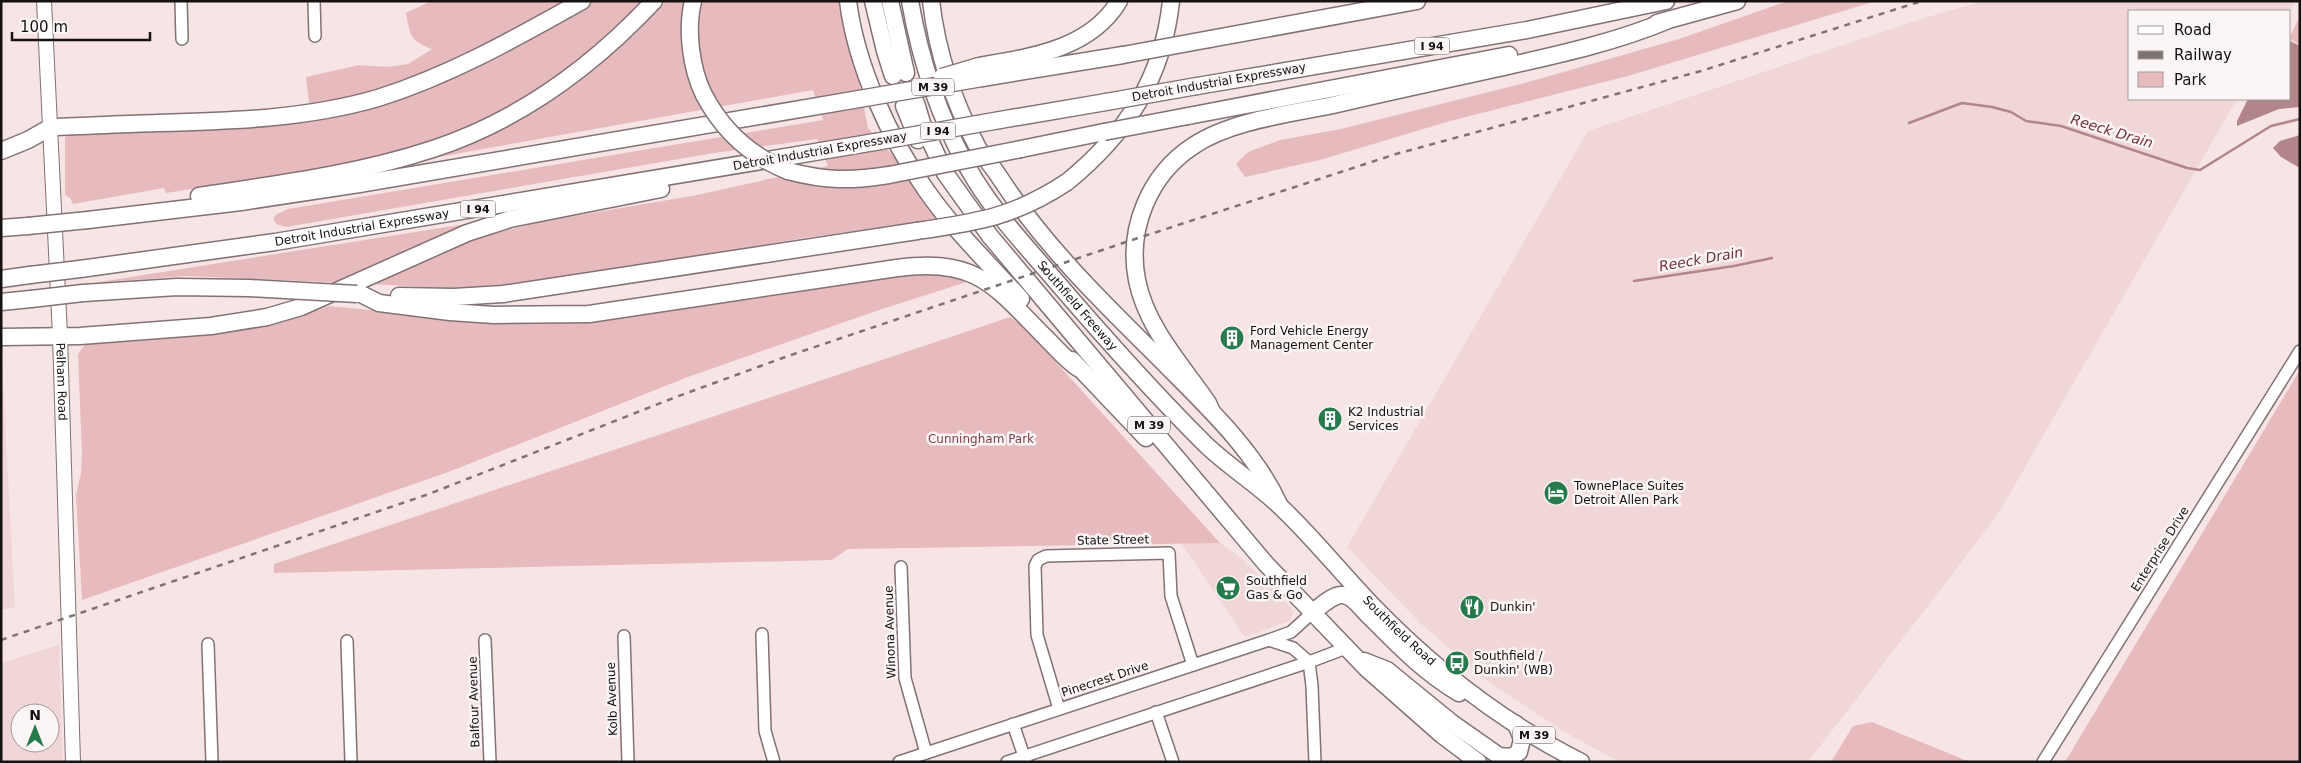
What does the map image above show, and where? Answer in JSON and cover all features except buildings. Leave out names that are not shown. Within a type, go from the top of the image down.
[{"type":"highway","points":[[1,150],[28,140],[51,127],[242,120],[298,115],[346,106],[408,88],[451,70],[484,55],[582,1]]},
{"type":"highway","points":[[105,218],[154,203],[342,172],[434,149],[515,112],[551,89],[606,49],[654,1]]},
{"type":"highway","points":[[693,1],[690,25],[697,81],[717,118],[739,142],[760,158],[788,171],[815,178],[850,180],[881,176],[1556,46],[1666,21],[1737,1]]},
{"type":"highway","points":[[848,1],[856,43],[889,128],[916,174],[946,216],[1026,305],[1078,368],[1128,418],[1250,556],[1266,564]]},
{"type":"highway","name":"M 39","points":[[874,1],[885,51],[900,75],[890,1]]},
{"type":"highway","name":"Southfield Freeway","points":[[910,1],[922,56],[942,114],[967,168],[1006,226],[1084,314],[1206,445],[1281,508],[1328,555]]},
{"type":"highway","points":[[931,1],[943,63],[979,149],[1013,199],[1047,240],[1129,330],[1211,410],[1268,479],[1281,508]]},
{"type":"highway","points":[[939,1],[950,64],[966,109],[990,164]]},
{"type":"highway","points":[[1,228],[241,202],[359,184],[859,99],[905,101],[980,72],[1073,42],[1100,25],[1118,1]]},
{"type":"highway","points":[[1,302],[83,293],[193,286],[454,297],[503,294],[965,224],[1013,212],[1041,199],[1067,182],[1086,167],[1115,137],[1131,115],[1151,80],[1161,53],[1169,21],[1171,1]]},
{"type":"highway","points":[[980,72],[1123,55],[1417,1]]},
{"type":"highway","name":"Detroit Industrial Expressway","points":[[1,278],[80,270],[275,242],[876,142],[1527,30],[1666,1]]},
{"type":"highway","points":[[1211,410],[1208,402],[1150,318],[1137,280],[1135,246],[1138,223],[1144,206],[1162,176],[1179,156],[1200,142],[1242,125],[1532,60],[1629,36],[1666,21]]},
{"type":"highway","name":"Southfield Freeway","points":[[905,101],[924,154],[945,173],[990,236],[1266,564]]},
{"type":"highway","points":[[1,337],[80,336],[211,326],[266,317],[301,307],[466,233],[556,209],[703,181],[736,165]]},
{"type":"highway","points":[[359,294],[379,303],[450,312],[511,315],[589,314],[897,268],[939,265],[963,270],[1000,292],[1071,364],[1078,368]]},
{"type":"highway","name":"Southfield Road","points":[[1328,555],[1391,624],[1480,699],[1516,724],[1581,762]]},
{"type":"highway","name":"M 39","points":[[1266,564],[1352,653],[1442,735],[1478,762]]},
{"type":"highway","points":[[1313,612],[1337,596],[1342,595],[1352,599],[1396,644],[1435,679],[1462,694],[1480,699]]},
{"type":"highway","points":[[1352,653],[1387,670],[1452,723],[1499,756],[1511,757],[1521,748],[1521,734],[1516,724]]},
{"type":"main road","name":"Pelham Road","points":[[44,1],[60,335],[73,762]]},
{"type":"street","points":[[181,1],[182,39]]},
{"type":"street","points":[[314,1],[315,36]]},
{"type":"street","name":"Enterprise Drive","points":[[2043,762],[2300,352]]},
{"type":"street","name":"State Street","points":[[1059,709],[1037,636],[1035,566],[1042,558],[1057,555],[1169,552],[1171,596],[1193,665]]},
{"type":"street","name":"Winona Avenue","points":[[901,567],[906,688],[926,753]]},
{"type":"street","name":"Pinecrest Drive","points":[[899,762],[1269,640],[1291,632],[1313,612]]},
{"type":"street","points":[[762,634],[765,732],[774,762]]},
{"type":"street","name":"Kolb Avenue","points":[[624,636],[628,762]]},
{"type":"street","name":"Balfour Avenue","points":[[485,640],[490,762]]},
{"type":"street","points":[[1269,640],[1293,648],[1309,662],[1312,686],[1315,762]]},
{"type":"street","points":[[347,641],[350,762]]},
{"type":"street","points":[[208,644],[212,762]]},
{"type":"street","points":[[1007,762],[1025,759],[1156,712],[1309,662],[1352,653]]},
{"type":"street","points":[[1156,712],[1173,762]]},
{"type":"street","points":[[1013,724],[1025,759]]},
{"type":"shaded area","points":[[1983,1],[2295,1],[2290,10],[2128,10],[2128,100],[2236,100],[1997,516],[1808,762],[1620,762],[1568,734],[1490,683],[1421,624],[1347,547],[1588,131],[1921,19]]},
{"type":"shaded area","points":[[2291,42],[2300,46],[2300,107],[2279,109],[2237,126],[2237,121],[2248,100],[2291,100]]},
{"type":"shaded area","points":[[2300,135],[2300,168],[2281,157],[2273,148],[2280,141]]},
{"type":"shaded area","points":[[1,345],[15,607],[1,610]]},
{"type":"shaded area","points":[[1181,543],[1220,543],[1241,558],[1294,611],[1290,621],[1245,637]]},
{"type":"shaded area","points":[[59,645],[63,762],[1,762],[1,663]]},
{"type":"green space","points":[[431,1],[564,1],[495,39],[423,73],[373,91],[309,104],[306,77],[359,65],[388,67],[408,64],[432,49],[419,43],[412,36],[406,13]]},
{"type":"green space","points":[[594,1],[642,1],[601,40],[557,76],[509,107],[484,121],[458,132],[387,155],[277,177],[166,193],[164,188],[73,204],[70,198],[65,195],[65,133],[373,106],[440,84]]},
{"type":"green space","points":[[666,1],[843,1],[861,77],[859,82],[868,128],[896,159],[934,210],[937,219],[803,238],[639,267],[511,286],[462,289],[370,284],[480,237],[545,221],[697,195],[828,166],[817,139],[714,153],[286,227],[276,224],[273,218],[288,209],[823,120],[813,90],[433,158],[433,155],[556,96],[598,65],[636,33]]},
{"type":"green space","points":[[1788,1],[1876,1],[1628,76],[1450,121],[1320,160],[1245,177],[1236,164],[1248,152],[1280,140],[1341,129],[1521,84],[1679,39]]},
{"type":"green space","points":[[2300,16],[2300,45],[2291,40],[2291,34]]},
{"type":"green space","points":[[472,223],[346,283],[186,276],[93,283]]},
{"type":"green space","points":[[922,271],[970,281],[879,310],[688,377],[451,471],[82,600],[76,495],[81,473],[82,455],[78,354],[84,346],[93,342],[227,332],[294,318],[329,306],[403,313],[564,321],[620,318],[793,293]]},
{"type":"green space","name":"Cunningham Park","points":[[1010,317],[1024,327],[1220,543],[848,549],[832,560],[274,573],[274,564]]},
{"type":"green space","points":[[2300,370],[2300,762],[2065,762]]},
{"type":"green space","points":[[1872,722],[1970,762],[1831,762],[1853,726]]},
{"type":"waterway","name":"Reeck Drain","points":[[1909,123],[1962,103],[1992,107],[2011,112],[2026,121],[2061,126],[2187,168],[2200,170],[2271,126],[2300,119]]},
{"type":"waterway","name":"Reeck Drain","points":[[1634,281],[1734,266],[1772,258]]},
{"type":"railway","points":[[1,640],[429,494],[676,397],[788,356],[1126,242],[1396,154],[1701,71],[1922,1]]},
{"type":"place","name":"Ford Vehicle Energy Management Center","points":[[1232,338]]},
{"type":"place","name":"K2 Industrial Services","points":[[1330,419]]},
{"type":"place","name":"TownePlace Suites Detroit Allen Park","points":[[1556,493]]},
{"type":"place","name":"Southfield Gas & Go","points":[[1228,588]]},
{"type":"place","name":"Dunkin'","points":[[1472,607]]},
{"type":"place","name":"Southfield / Dunkin' (WB)","points":[[1457,663]]}]
